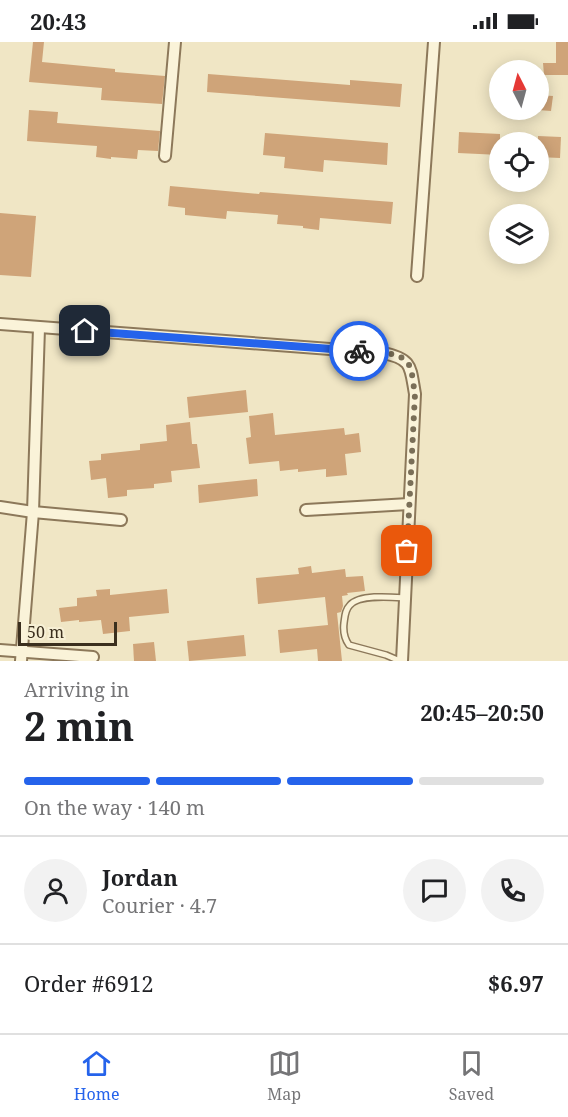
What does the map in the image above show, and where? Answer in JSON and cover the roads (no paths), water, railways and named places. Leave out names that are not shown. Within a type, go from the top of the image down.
[{"type":"street","points":[[165,156],[176,42]]},
{"type":"street","points":[[417,276],[434,42]]},
{"type":"street","points":[[0,324],[393,355],[408,364],[415,394],[401,661]]},
{"type":"street","points":[[22,657],[33,512],[39,328]]},
{"type":"street","points":[[306,510],[409,504]]},
{"type":"street","points":[[0,507],[121,520]]},
{"type":"street","points":[[0,650],[22,657],[93,657]]},
{"type":"lane","points":[[401,661],[349,645],[345,640],[343,630],[346,611],[353,602],[378,597],[405,598]]}]
